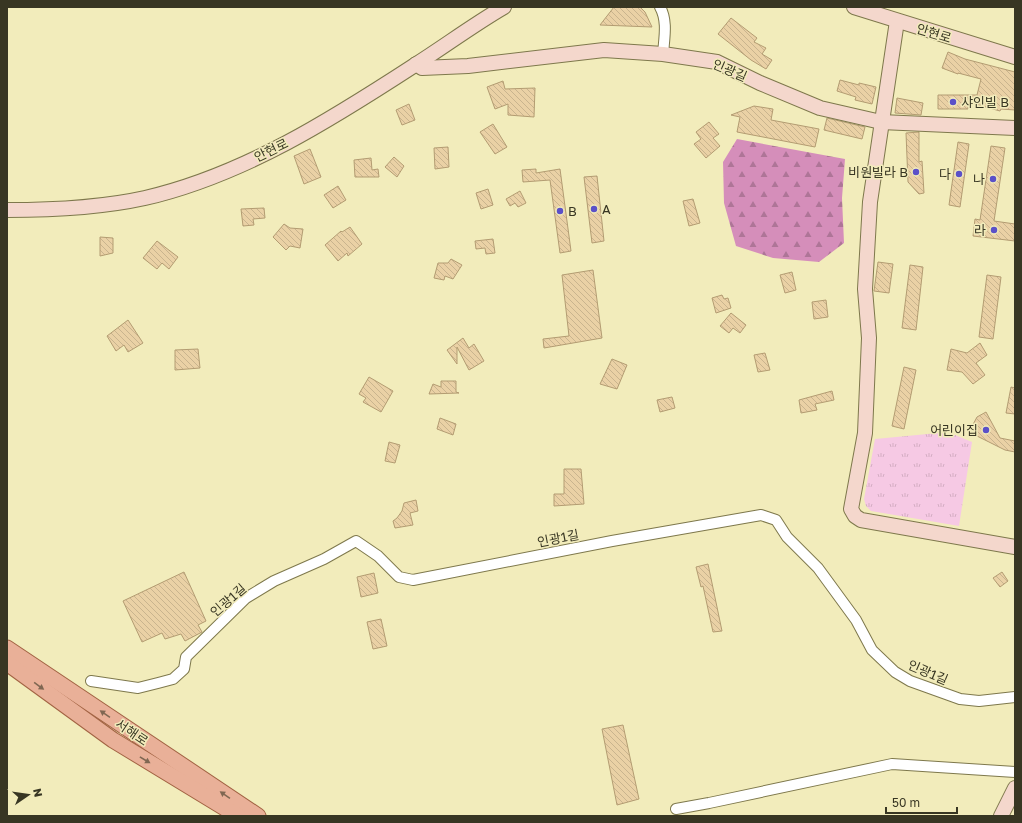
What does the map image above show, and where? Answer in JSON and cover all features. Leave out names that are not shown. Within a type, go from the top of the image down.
[{"type":"main road","name":"서해로","points":[[7,648],[258,816]]},
{"type":"main road","name":"서해로","points":[[7,663],[113,740],[238,816]]},
{"type":"street","name":"안현로","points":[[7,210],[43,210],[97,206],[145,198],[230,170],[304,134],[504,7]]},
{"type":"street","points":[[660,7],[663,13],[665,27],[663,54]]},
{"type":"street","name":"안현로","points":[[854,7],[1015,57]]},
{"type":"street","points":[[897,21],[870,202],[865,289],[869,338],[865,433],[851,509],[855,516],[861,520],[1015,547]]},
{"type":"street","name":"인광길","points":[[416,64],[422,68],[468,66],[604,50],[663,54],[717,62],[760,83],[820,108],[881,122],[1015,128]]},
{"type":"street","name":"인광1길","points":[[91,681],[138,688],[173,679],[184,669],[186,657],[246,598],[274,581],[324,559],[356,541],[378,556],[399,577],[413,580],[612,541],[761,515],[776,520],[787,537],[818,568],[856,620],[872,650],[895,672],[910,681],[960,699],[979,701],[1015,697]]},
{"type":"street","points":[[676,809],[892,764],[1015,772]]},
{"type":"street","points":[[1001,816],[1015,788]]},
{"type":"green space","points":[[737,139],[845,159],[842,198],[844,243],[819,262],[773,258],[736,246],[724,203],[723,162]]},
{"type":"green space","points":[[938,433],[955,435],[972,442],[959,526],[871,511],[866,506],[864,499],[875,439]]},
{"type":"building","points":[[614,7],[640,7],[645,12],[652,27],[600,25]]},
{"type":"building","points":[[731,18],[757,38],[754,42],[766,48],[762,54],[772,60],[766,69],[751,60],[718,34]]},
{"type":"building","points":[[948,52],[965,59],[1015,72],[1015,110],[1001,109],[1000,111],[968,102],[968,109],[938,109],[938,95],[977,95],[981,79],[958,74],[942,68]]},
{"type":"building","points":[[840,80],[859,85],[859,83],[876,87],[872,104],[855,100],[856,97],[837,91]]},
{"type":"building","points":[[503,81],[505,89],[535,88],[534,117],[508,115],[508,104],[495,109],[487,87]]},
{"type":"building","points":[[897,98],[923,103],[921,115],[895,113]]},
{"type":"building","points":[[409,104],[415,120],[402,125],[396,110]]},
{"type":"building","points":[[754,106],[773,109],[771,120],[819,129],[815,147],[737,132],[740,117],[731,115]]},
{"type":"building","points":[[827,118],[865,127],[862,139],[824,130]]},
{"type":"building","points":[[709,122],[719,134],[713,138],[720,146],[706,158],[694,144],[701,139],[696,132]]},
{"type":"building","points":[[493,124],[507,147],[495,154],[480,132]]},
{"type":"building","points":[[919,132],[919,162],[922,161],[924,193],[919,194],[908,182],[906,133]]},
{"type":"building","name":"다","points":[[958,142],[969,144],[960,207],[949,205]]},
{"type":"building","points":[[991,146],[1005,148],[994,221],[1015,224],[1015,241],[973,236],[975,219],[980,220]]},
{"type":"building","points":[[448,147],[449,167],[435,169],[434,148]]},
{"type":"building","points":[[310,149],[321,177],[304,184],[294,156]]},
{"type":"building","points":[[394,157],[404,166],[397,177],[385,167]]},
{"type":"building","points":[[371,158],[372,170],[378,169],[379,177],[355,177],[354,160]]},
{"type":"building","name":"B","points":[[536,169],[536,173],[560,169],[571,251],[560,253],[550,180],[523,182],[522,170]]},
{"type":"building","name":"A","points":[[597,176],[604,241],[592,243],[584,177]]},
{"type":"building","points":[[338,186],[346,200],[333,208],[324,195]]},
{"type":"building","points":[[488,189],[493,205],[481,209],[476,193]]},
{"type":"building","points":[[520,191],[526,203],[518,207],[515,203],[510,206],[506,199]]},
{"type":"building","points":[[693,199],[700,223],[689,226],[683,201]]},
{"type":"building","points":[[264,208],[265,218],[253,219],[254,225],[243,226],[241,209]]},
{"type":"building","points":[[284,224],[290,228],[303,229],[300,248],[290,246],[286,250],[273,237]]},
{"type":"building","points":[[350,227],[362,244],[348,256],[347,253],[338,261],[325,245],[341,231],[342,232]]},
{"type":"building","points":[[100,237],[113,238],[113,253],[100,256]]},
{"type":"building","points":[[493,239],[495,253],[486,254],[485,248],[476,249],[475,241]]},
{"type":"building","points":[[157,241],[178,257],[169,269],[162,263],[157,269],[143,258]]},
{"type":"building","points":[[451,259],[462,265],[453,279],[445,276],[444,280],[434,278],[438,263],[448,263]]},
{"type":"building","points":[[878,262],[893,264],[889,293],[874,291]]},
{"type":"building","points":[[910,265],[923,267],[916,330],[902,328]]},
{"type":"building","points":[[593,270],[602,338],[544,348],[543,339],[569,336],[562,275]]},
{"type":"building","points":[[792,272],[796,290],[785,293],[780,275]]},
{"type":"building","points":[[987,275],[1001,277],[993,339],[979,337]]},
{"type":"building","points":[[722,295],[724,299],[728,298],[731,308],[716,313],[712,298]]},
{"type":"building","points":[[826,300],[828,317],[814,319],[812,302]]},
{"type":"building","points":[[731,313],[746,325],[740,333],[733,328],[729,333],[720,326]]},
{"type":"building","points":[[128,320],[143,343],[128,352],[124,345],[116,351],[107,336]]},
{"type":"building","points":[[463,338],[469,348],[474,344],[484,361],[469,370],[457,347],[457,364],[447,350]]},
{"type":"building","points":[[980,343],[987,355],[976,363],[985,375],[973,384],[962,372],[947,370],[951,349],[967,353]]},
{"type":"building","points":[[198,349],[200,368],[175,370],[175,350]]},
{"type":"building","points":[[765,353],[770,370],[758,372],[754,355]]},
{"type":"building","points":[[612,359],[627,365],[617,389],[600,384]]},
{"type":"building","points":[[904,367],[916,370],[904,429],[892,426]]},
{"type":"building","points":[[369,377],[393,391],[381,412],[363,402],[366,398],[359,394]]},
{"type":"building","points":[[441,381],[456,381],[456,392],[459,393],[429,394],[433,384],[441,387]]},
{"type":"building","points":[[1011,387],[1015,388],[1015,414],[1006,413]]},
{"type":"building","points":[[832,391],[834,400],[815,404],[817,410],[801,413],[799,400]]},
{"type":"building","points":[[672,397],[675,408],[660,412],[657,400]]},
{"type":"building","points":[[986,412],[1000,438],[1015,441],[1015,452],[1005,450],[969,432],[977,417]]},
{"type":"building","points":[[440,418],[456,424],[453,435],[437,429]]},
{"type":"building","points":[[389,442],[400,445],[395,463],[385,461]]},
{"type":"building","points":[[564,469],[581,469],[584,504],[554,506],[554,494],[564,494]]},
{"type":"building","points":[[416,500],[418,511],[410,513],[413,525],[395,528],[393,521],[402,511],[404,503]]},
{"type":"building","points":[[708,564],[722,631],[713,632],[703,586],[701,587],[696,567]]},
{"type":"building","points":[[184,572],[206,621],[198,625],[202,632],[185,641],[181,634],[165,639],[162,633],[142,642],[123,601]]},
{"type":"building","points":[[1002,572],[1008,581],[1000,587],[993,578]]},
{"type":"building","points":[[374,573],[378,593],[361,597],[357,577]]},
{"type":"building","points":[[381,619],[387,646],[373,649],[367,622]]},
{"type":"building","points":[[623,725],[639,799],[617,805],[602,729]]},
{"type":"place","name":"샤인빌 B","points":[[953,102]]},
{"type":"place","name":"비원빌라 B","points":[[916,172]]},
{"type":"place","name":"다","points":[[959,174]]},
{"type":"place","name":"나","points":[[993,179]]},
{"type":"place","name":"A","points":[[594,209]]},
{"type":"place","name":"B","points":[[560,211]]},
{"type":"place","name":"라","points":[[994,230]]},
{"type":"place","name":"어린이집","points":[[986,430]]}]
